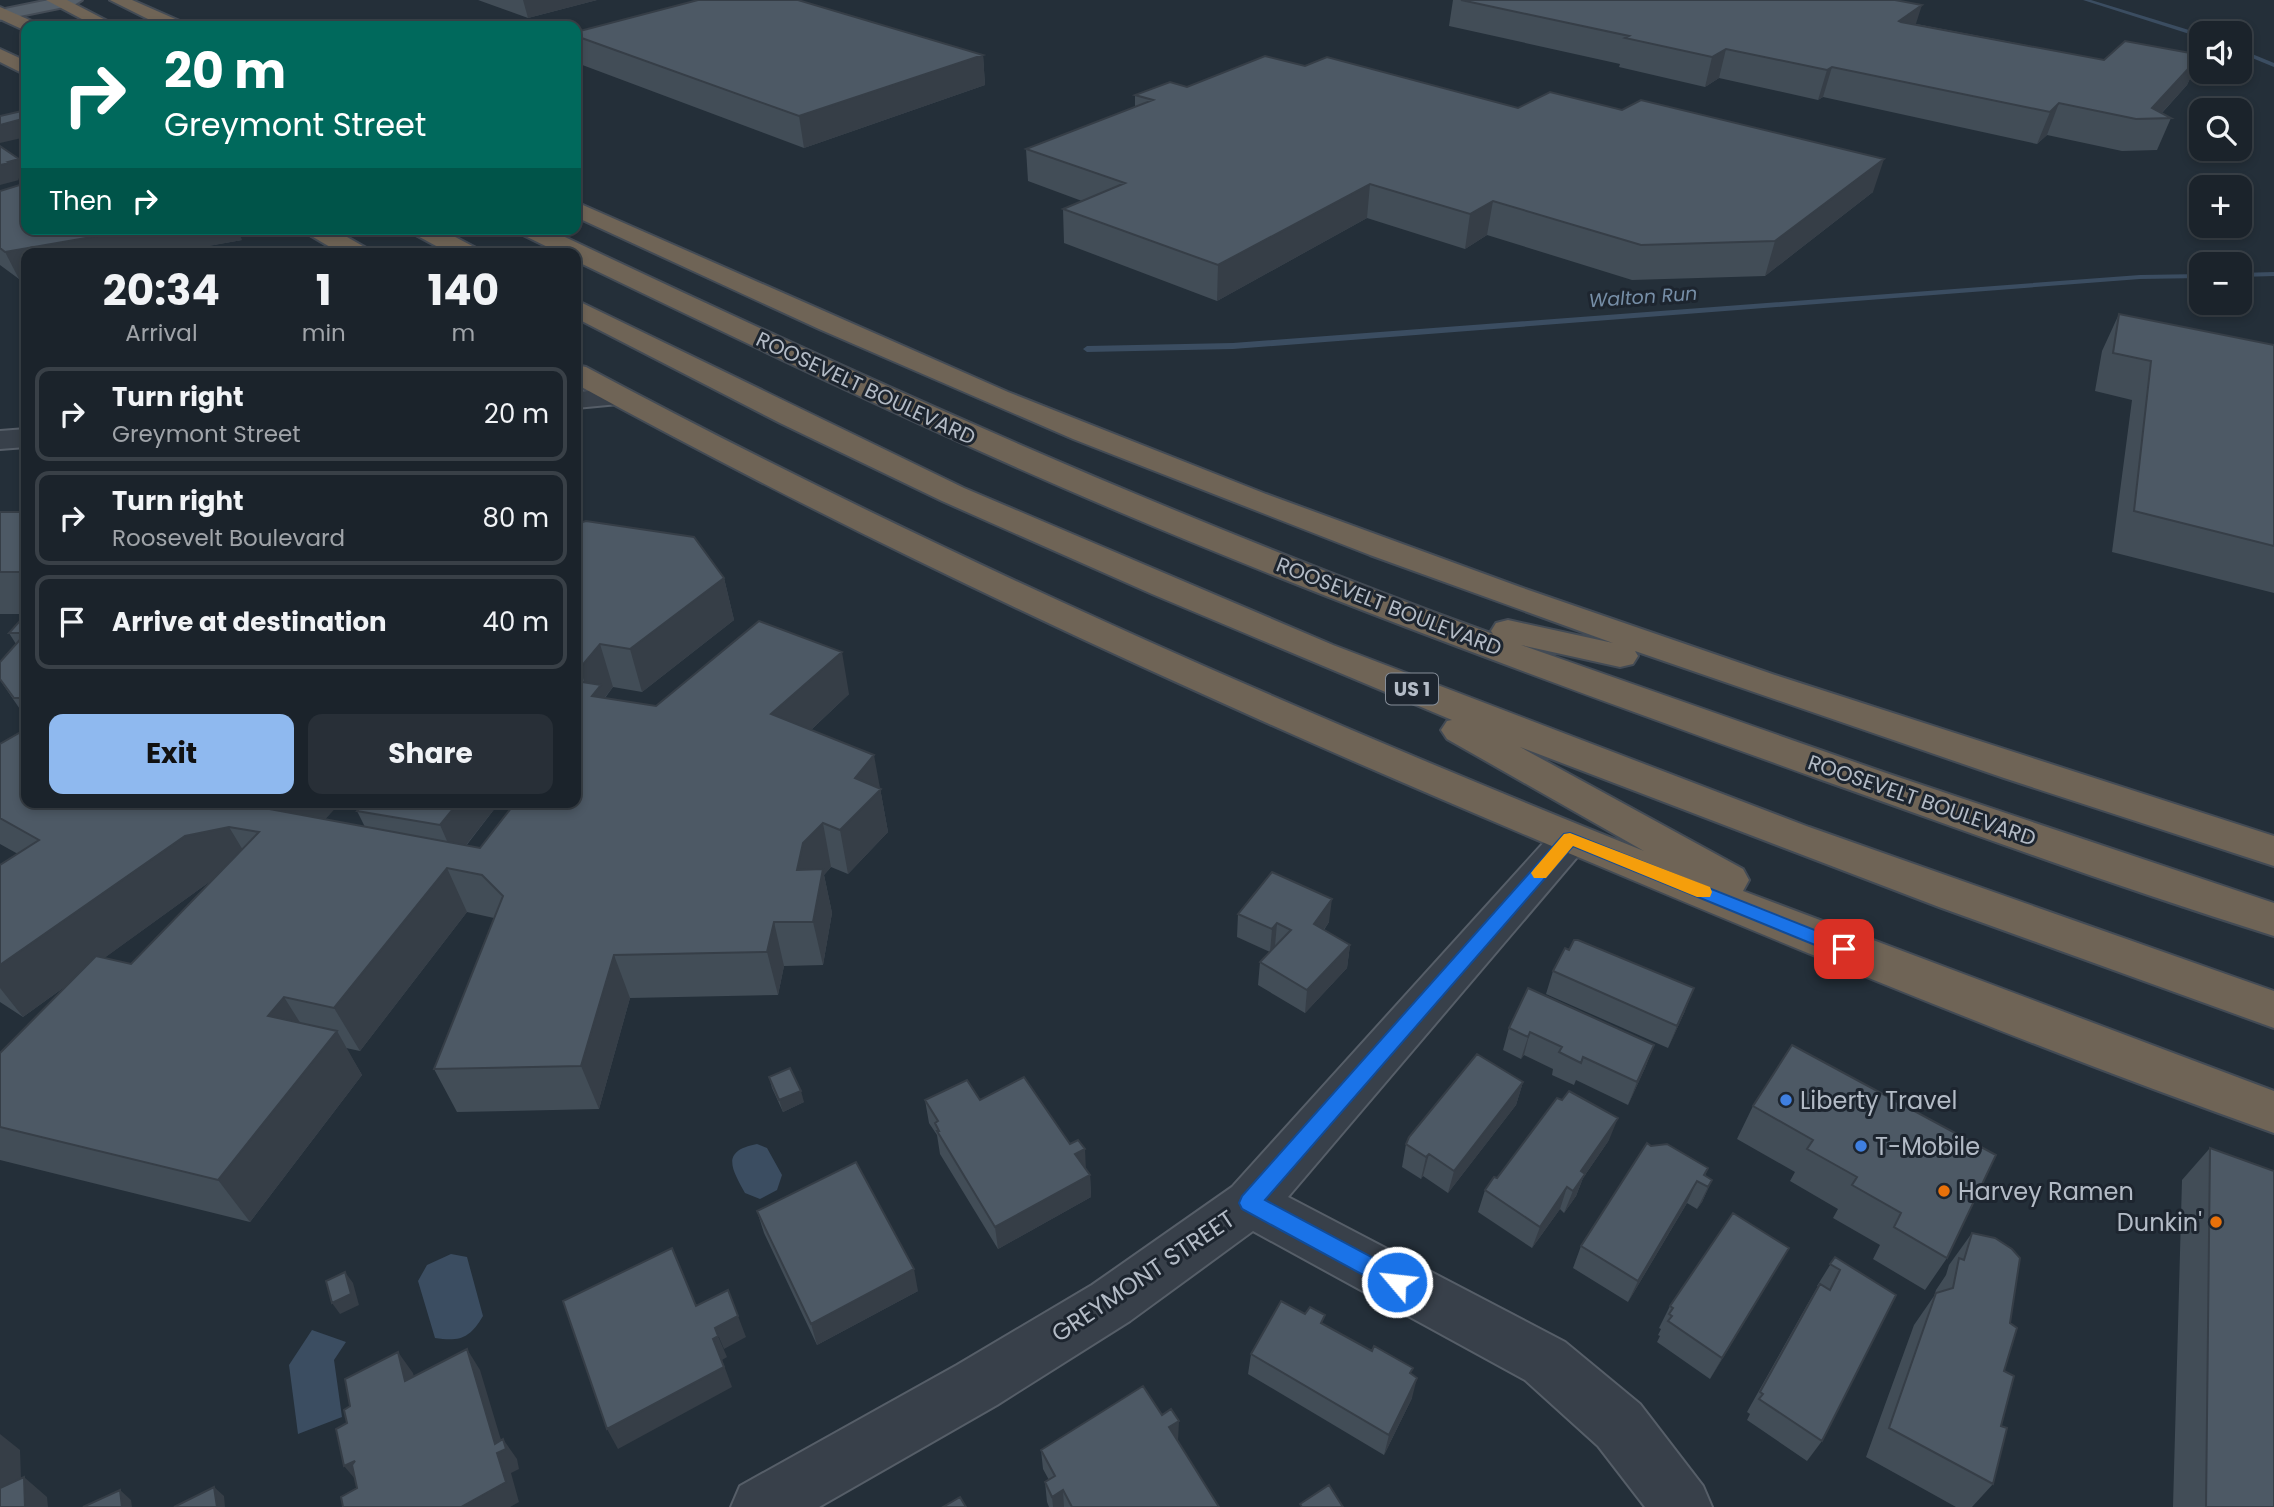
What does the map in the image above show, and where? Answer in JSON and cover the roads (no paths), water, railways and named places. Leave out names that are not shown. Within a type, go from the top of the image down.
[{"type":"highway","points":[[118,0],[165,21]]},
{"type":"highway","points":[[63,1],[99,21]]},
{"type":"highway","points":[[2,14],[21,23]]},
{"type":"highway","points":[[0,54],[21,66]]},
{"type":"highway","name":"ROOSEVELT BOULEVARD","points":[[581,211],[869,343],[1114,446],[1389,551],[1797,695],[2274,851]]},
{"type":"highway","points":[[327,235],[349,248]]},
{"type":"highway","points":[[434,235],[458,248]]},
{"type":"highway","name":"ROOSEVELT BOULEVARD","points":[[542,235],[569,248]]},
{"type":"highway","name":"ROOSEVELT BOULEVARD","points":[[581,254],[817,368],[936,421],[1186,527],[1374,601],[1785,753],[2274,920]]},
{"type":"highway","name":"US 1","points":[[581,312],[751,399],[992,513],[1153,583],[1751,822],[2274,1010]]},
{"type":"highway","points":[[581,376],[816,500],[1092,633],[1570,839],[1864,957],[2274,1112]]},
{"type":"highway","points":[[1374,601],[1797,695]]},
{"type":"highway","points":[[1323,653],[1864,957]]},
{"type":"main road","points":[[2,14],[63,1]]},
{"type":"street","points":[[581,400],[619,397]]},
{"type":"street","points":[[0,440],[21,438]]},
{"type":"street","name":"GREYMONT STREET","points":[[761,1507],[977,1385],[1111,1303],[1250,1203],[1570,839]]},
{"type":"street","points":[[1250,1203],[1545,1361],[1619,1425],[1682,1507]]},
{"type":"water","points":[[757,1144],[767,1148],[782,1175],[777,1190],[760,1199],[745,1193],[732,1162],[738,1151]]},
{"type":"water","points":[[451,1254],[467,1257],[483,1316],[474,1329],[463,1337],[435,1338],[418,1281],[427,1265]]},
{"type":"water","points":[[312,1330],[346,1342],[334,1360],[342,1417],[298,1434],[289,1365]]},
{"type":"waterway","name":"Walton Run","points":[[2086,0],[2189,32]]},
{"type":"waterway","name":"Walton Run","points":[[2252,56],[2274,65]]},
{"type":"waterway","name":"Walton Run","points":[[2252,275],[2274,274]]},
{"type":"waterway","name":"Walton Run","points":[[1087,349],[1233,346],[2140,277],[2189,276]]},
{"type":"place","name":"Liberty Travel","points":[[1786,1100]]},
{"type":"place","name":"T-Mobile","points":[[1861,1146]]},
{"type":"place","name":"Harvey Ramen","points":[[1944,1191]]},
{"type":"place","name":"Dunkin'","points":[[2216,1222]]}]
